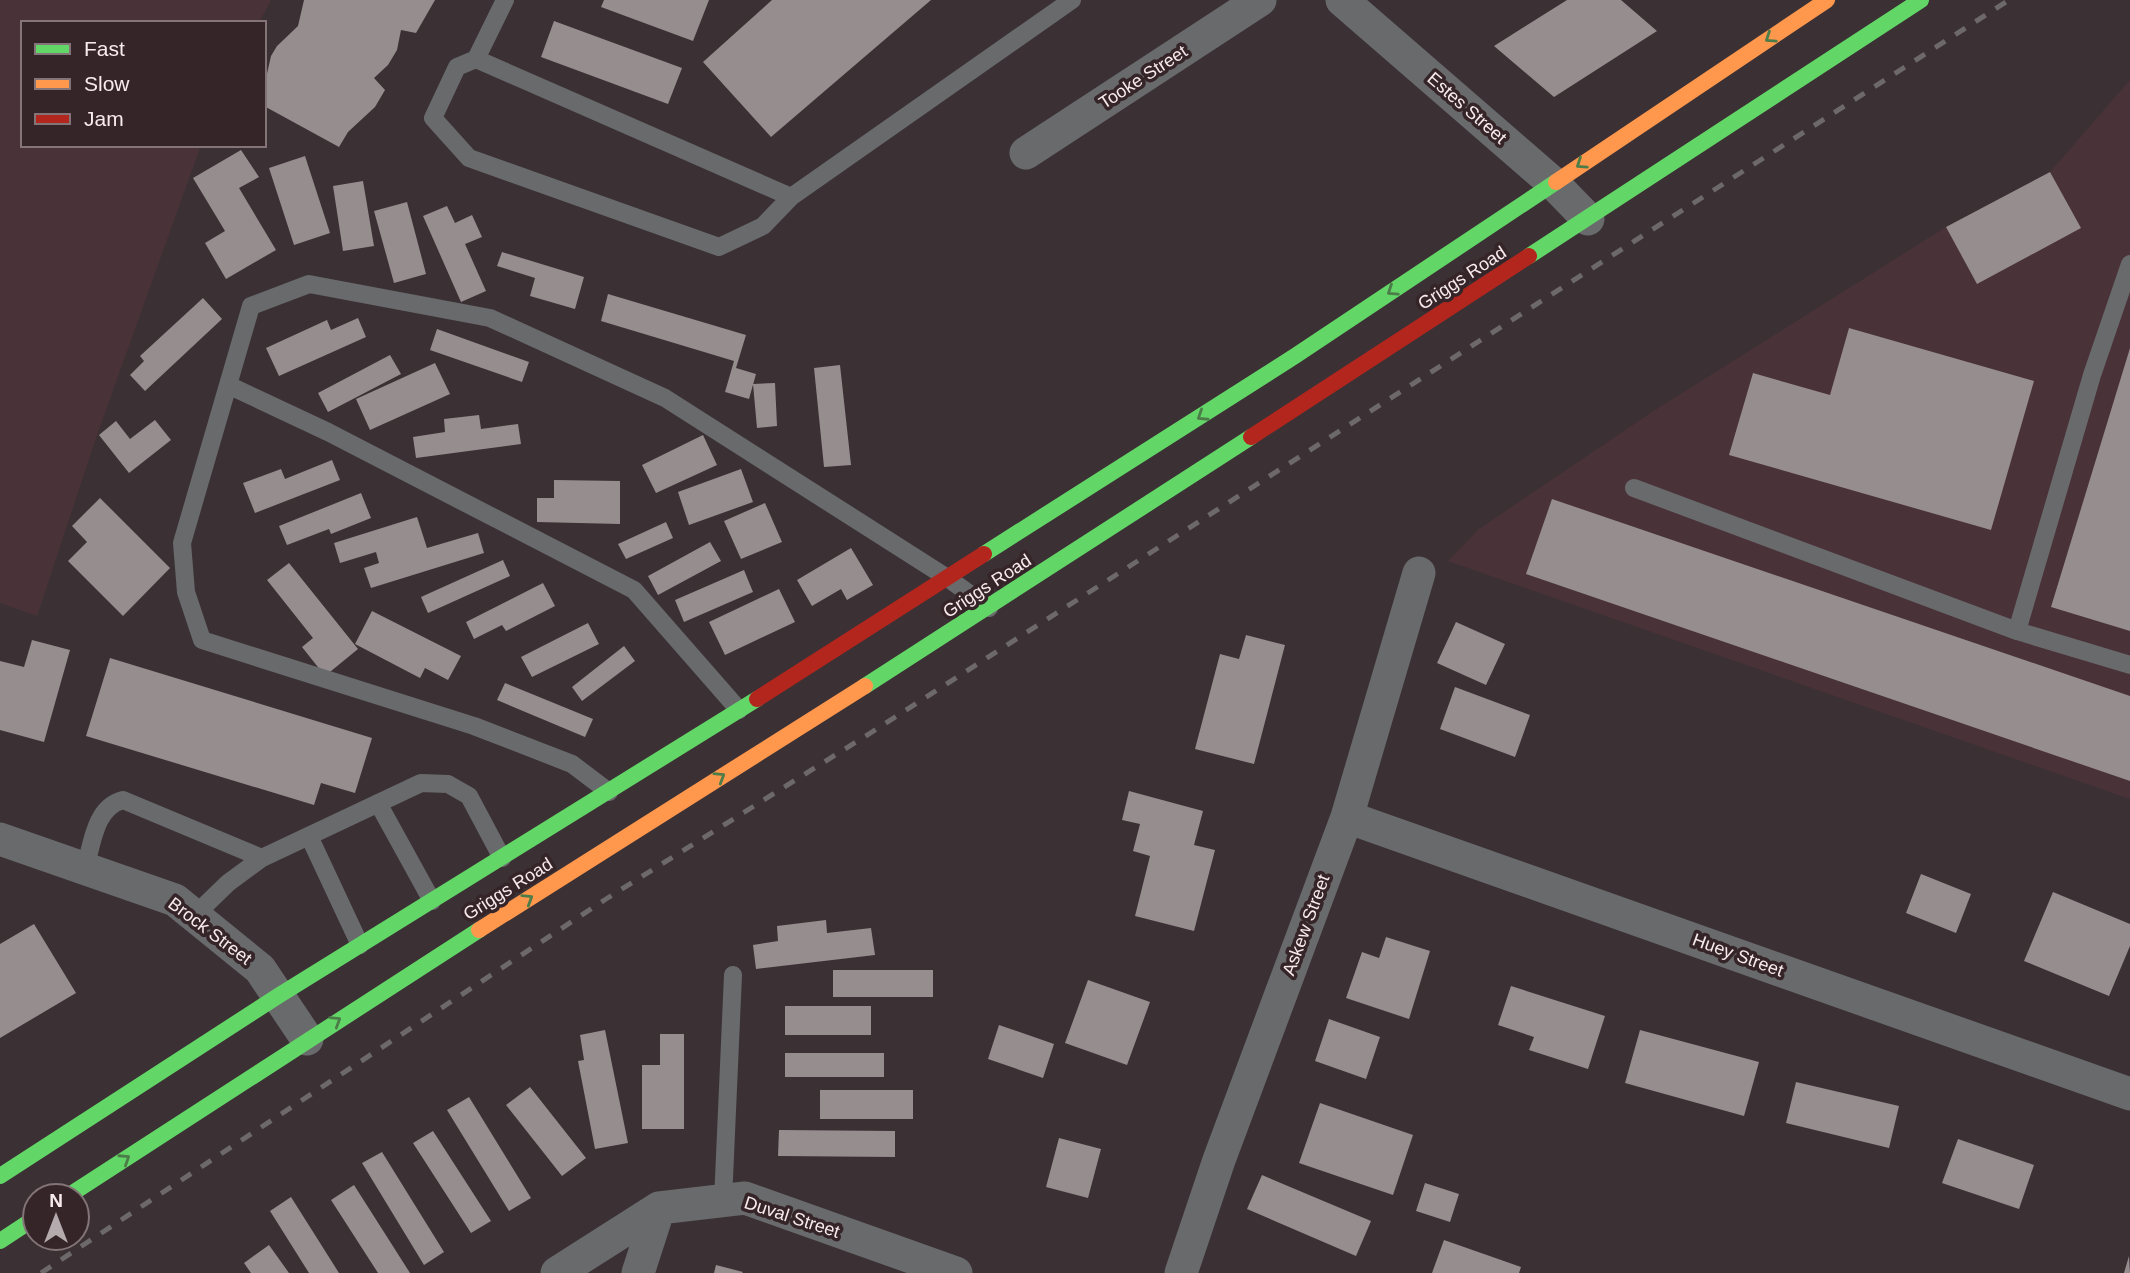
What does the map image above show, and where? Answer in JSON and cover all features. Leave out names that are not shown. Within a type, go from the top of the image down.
[{"type":"main road","name":"Griggs Road","points":[[0,1176],[360,944],[949,579],[1294,356],[1827,0]]},
{"type":"main road","name":"Griggs Road","points":[[89,1182],[307,1039],[989,608],[1921,0]]},
{"type":"main road","points":[[0,1241],[21,1227]]},
{"type":"street","name":"Tooke Street","points":[[1026,153],[1260,0]]},
{"type":"street","name":"Estes Street","points":[[1342,0],[1553,183],[1588,219]]},
{"type":"street","name":"Askew Street","points":[[1181,1273],[1219,1160],[1347,817],[1419,573]]},
{"type":"street","name":"Huey Street","points":[[1347,817],[2130,1094]]},
{"type":"street","name":"Brock Street","points":[[0,839],[175,900],[260,969],[307,1039]]},
{"type":"street","name":"Duval Street","points":[[557,1273],[659,1208],[745,1198],[956,1273]]},
{"type":"street","points":[[638,1273],[659,1208]]},
{"type":"lane","points":[[505,0],[476,59],[457,67],[433,118],[469,158],[719,247],[763,226],[791,197],[1072,0]]},
{"type":"lane","points":[[476,59],[791,197]]},
{"type":"lane","points":[[2017,631],[2092,375],[2130,264]]},
{"type":"lane","points":[[609,792],[572,764],[474,726],[202,640],[186,592],[182,543],[251,306],[310,284],[490,317],[665,398],[949,579],[989,608]]},
{"type":"lane","points":[[228,386],[328,432],[634,590],[739,710]]},
{"type":"lane","points":[[1634,488],[2017,631],[2130,665]]},
{"type":"lane","points":[[195,915],[228,883],[262,858],[421,783],[448,784],[469,796],[502,858]]},
{"type":"lane","points":[[85,869],[99,819],[111,805],[123,800],[262,858]]},
{"type":"lane","points":[[378,803],[432,901]]},
{"type":"lane","points":[[309,836],[360,944]]},
{"type":"lane","points":[[723,1200],[733,975]]},
{"type":"shaded area","points":[[0,0],[271,0],[260,21],[21,21],[21,147],[200,147],[97,435],[37,616],[0,603]]},
{"type":"shaded area","points":[[2130,80],[2130,799],[1448,561],[1479,529],[1652,412],[1946,227],[2050,172]]},
{"type":"building","points":[[304,0],[435,0],[416,33],[401,30],[397,50],[388,65],[374,78],[385,90],[375,107],[348,132],[339,147],[266,107],[266,78],[271,56],[277,46],[298,26]]},
{"type":"building","points":[[604,0],[709,0],[693,41],[601,7]]},
{"type":"building","points":[[772,0],[931,0],[771,137],[703,62]]},
{"type":"building","points":[[1567,0],[1621,0],[1657,31],[1554,97],[1494,46]]},
{"type":"building","points":[[554,21],[682,68],[668,104],[541,57]]},
{"type":"building","points":[[241,150],[259,177],[239,188],[276,250],[226,279],[205,243],[225,231],[193,178]]},
{"type":"building","points":[[305,156],[330,233],[294,245],[269,168]]},
{"type":"building","points":[[2050,172],[2081,228],[1977,284],[1946,227]]},
{"type":"building","points":[[363,181],[374,246],[343,251],[333,186]]},
{"type":"building","points":[[407,202],[426,274],[394,283],[374,211]]},
{"type":"building","points":[[447,206],[455,223],[472,215],[482,237],[465,244],[486,291],[461,302],[423,216]]},
{"type":"building","points":[[502,252],[584,277],[575,309],[530,296],[535,278],[497,266]]},
{"type":"building","points":[[608,294],[746,335],[736,368],[756,374],[749,399],[725,392],[734,361],[601,321]]},
{"type":"building","points":[[203,298],[222,319],[145,391],[130,375],[144,361],[140,356]]},
{"type":"building","points":[[358,318],[366,337],[279,376],[266,348],[327,320],[331,330]]},
{"type":"building","points":[[1849,328],[2034,381],[1991,530],[1729,455],[1753,373],[1830,395]]},
{"type":"building","points":[[437,329],[529,362],[522,382],[430,350]]},
{"type":"building","points":[[2130,348],[2130,631],[2051,607]]},
{"type":"building","points":[[390,355],[401,374],[328,412],[318,393]]},
{"type":"building","points":[[435,363],[450,394],[370,430],[356,399]]},
{"type":"building","points":[[840,365],[851,465],[824,467],[814,368]]},
{"type":"building","points":[[775,383],[777,426],[757,428],[753,384]]},
{"type":"building","points":[[479,415],[481,429],[518,424],[521,444],[416,458],[413,437],[445,432],[444,419]]},
{"type":"building","points":[[155,420],[171,440],[129,473],[99,435],[116,421],[130,439]]},
{"type":"building","points":[[703,435],[717,465],[656,493],[642,465]]},
{"type":"building","points":[[332,460],[340,480],[255,513],[243,483],[281,469],[285,479]]},
{"type":"building","points":[[741,469],[753,502],[689,525],[678,492]]},
{"type":"building","points":[[554,480],[620,481],[620,524],[537,522],[537,498],[554,498]]},
{"type":"building","points":[[361,493],[371,518],[331,534],[329,529],[287,545],[279,526]]},
{"type":"building","points":[[100,498],[170,568],[123,616],[68,561],[87,542],[72,526]]},
{"type":"building","points":[[1552,499],[2130,696],[2130,781],[1526,574]]},
{"type":"building","points":[[765,503],[782,542],[741,559],[724,521]]},
{"type":"building","points":[[417,517],[427,548],[478,533],[484,553],[371,588],[364,568],[379,563],[376,552],[340,563],[334,543]]},
{"type":"building","points":[[666,522],[673,538],[626,559],[618,544]]},
{"type":"building","points":[[710,542],[721,561],[658,595],[648,576]]},
{"type":"building","points":[[851,548],[873,585],[847,600],[841,589],[812,606],[797,580]]},
{"type":"building","points":[[503,560],[510,576],[428,613],[421,597]]},
{"type":"building","points":[[289,563],[358,649],[325,676],[302,647],[313,638],[267,580]]},
{"type":"building","points":[[744,570],[753,592],[684,622],[675,600]]},
{"type":"building","points":[[543,583],[555,606],[506,631],[502,625],[474,639],[466,622]]},
{"type":"building","points":[[779,589],[795,622],[725,655],[709,622]]},
{"type":"building","points":[[372,611],[461,656],[448,680],[425,668],[420,678],[355,644]]},
{"type":"building","points":[[1456,622],[1505,644],[1486,685],[1437,663]]},
{"type":"building","points":[[588,623],[599,644],[532,677],[521,657]]},
{"type":"building","points":[[1246,635],[1285,645],[1254,764],[1195,749],[1220,654],[1239,659]]},
{"type":"building","points":[[32,640],[70,650],[44,742],[0,730],[0,661],[24,667]]},
{"type":"building","points":[[624,646],[635,661],[582,701],[572,687]]},
{"type":"building","points":[[110,658],[372,738],[355,793],[321,783],[314,805],[86,736]]},
{"type":"building","points":[[505,683],[593,719],[585,737],[497,700]]},
{"type":"building","points":[[1455,687],[1530,715],[1515,757],[1440,729]]},
{"type":"building","points":[[1129,791],[1203,811],[1194,845],[1215,850],[1194,931],[1135,916],[1150,856],[1133,851],[1140,824],[1122,820]]},
{"type":"building","points":[[1921,874],[1971,894],[1956,933],[1906,913]]},
{"type":"building","points":[[2053,892],[2130,924],[2130,946],[2109,996],[2024,961]]},
{"type":"building","points":[[826,920],[827,933],[871,928],[875,955],[756,969],[753,945],[778,941],[777,926]]},
{"type":"building","points":[[34,924],[76,993],[0,1038],[0,944]]},
{"type":"building","points":[[1386,937],[1430,951],[1409,1019],[1346,998],[1362,952],[1379,958]]},
{"type":"building","points":[[833,970],[933,970],[933,997],[833,997]]},
{"type":"building","points":[[1088,980],[1150,1002],[1127,1065],[1065,1043]]},
{"type":"building","points":[[1511,986],[1605,1016],[1588,1069],[1529,1050],[1534,1037],[1498,1025]]},
{"type":"building","points":[[785,1006],[871,1006],[871,1035],[785,1035]]},
{"type":"building","points":[[1329,1019],[1380,1037],[1366,1079],[1315,1061]]},
{"type":"building","points":[[999,1025],[1054,1044],[1043,1078],[988,1059]]},
{"type":"building","points":[[605,1030],[628,1143],[595,1149],[578,1061],[584,1060],[580,1035]]},
{"type":"building","points":[[1640,1030],[1759,1062],[1744,1116],[1625,1083]]},
{"type":"building","points":[[660,1034],[684,1034],[684,1129],[642,1129],[642,1065],[660,1065]]},
{"type":"building","points":[[785,1053],[884,1053],[884,1077],[785,1077]]},
{"type":"building","points":[[1796,1082],[1899,1106],[1889,1148],[1786,1123]]},
{"type":"building","points":[[530,1087],[586,1158],[562,1176],[506,1105]]},
{"type":"building","points":[[820,1090],[913,1090],[913,1119],[820,1119]]},
{"type":"building","points":[[469,1097],[531,1198],[509,1211],[447,1110]]},
{"type":"building","points":[[1320,1103],[1413,1135],[1393,1195],[1299,1163]]},
{"type":"building","points":[[779,1130],[895,1131],[895,1157],[778,1156]]},
{"type":"building","points":[[433,1131],[491,1221],[471,1233],[413,1143]]},
{"type":"building","points":[[1059,1138],[1101,1149],[1088,1198],[1046,1187]]},
{"type":"building","points":[[1958,1139],[2034,1165],[2019,1209],[1942,1183]]},
{"type":"building","points":[[382,1152],[444,1252],[424,1265],[362,1163]]},
{"type":"building","points":[[1262,1175],[1371,1221],[1356,1256],[1247,1209]]},
{"type":"building","points":[[1425,1183],[1459,1194],[1450,1222],[1416,1211]]},
{"type":"building","points":[[354,1185],[410,1273],[378,1273],[331,1200]]},
{"type":"building","points":[[291,1197],[339,1273],[309,1273],[270,1211]]},
{"type":"building","points":[[1444,1240],[1521,1267],[1519,1273],[1432,1273]]},
{"type":"building","points":[[269,1245],[289,1273],[251,1273],[244,1263]]},
{"type":"building","points":[[2129,1256],[2130,1273],[2124,1273]]},
{"type":"building","points":[[716,1265],[743,1272],[714,1273]]},
{"type":"railway","points":[[41,1273],[606,899],[872,732],[2009,0]]},
{"type":"traffic: fast","points":[[1529,256],[1921,0]]},
{"type":"traffic: fast","points":[[984,554],[1295,356],[1556,182]]},
{"type":"traffic: fast","points":[[865,686],[1251,437]]},
{"type":"traffic: fast","points":[[0,1176],[278,996],[757,699]]},
{"type":"traffic: fast","points":[[90,1182],[479,930]]},
{"type":"traffic: fast","points":[[0,1241],[21,1227]]},
{"type":"traffic: slow","points":[[1556,182],[1827,0]]},
{"type":"traffic: slow","points":[[479,930],[865,686]]},
{"type":"traffic: jam","points":[[1251,437],[1529,256]]},
{"type":"traffic: jam","points":[[757,699],[984,554]]}]
